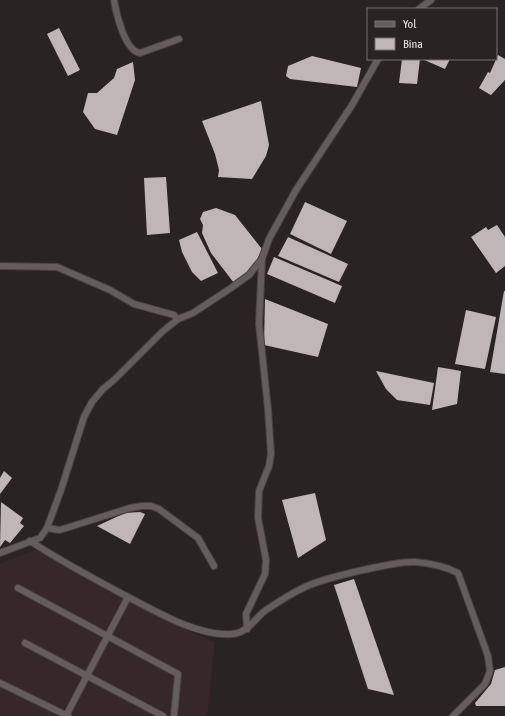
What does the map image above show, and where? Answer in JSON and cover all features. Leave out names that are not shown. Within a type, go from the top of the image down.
[{"type":"street","points":[[114,0],[115,12],[127,43],[136,53],[140,53],[179,39]]},
{"type":"street","points":[[420,8],[431,0]]},
{"type":"street","points":[[247,628],[246,614],[265,574],[266,560],[258,518],[259,491],[269,466],[271,454],[259,324],[262,259],[269,239],[296,190],[352,105],[377,60]]},
{"type":"street","points":[[0,553],[40,538],[47,528],[61,490],[84,417],[92,402],[162,332],[178,320],[193,313],[249,275],[262,259]]},
{"type":"street","points":[[0,266],[57,267],[110,290],[134,304],[174,315],[178,320]]},
{"type":"street","points":[[47,528],[60,530],[130,508],[151,506],[159,509],[198,538],[214,566]]},
{"type":"street","points":[[30,541],[69,566],[179,623],[221,634],[234,634],[247,628],[265,610],[306,587],[325,580],[394,564],[414,562],[451,569],[458,573],[488,656],[490,671],[485,684],[453,716]]},
{"type":"street","points":[[18,588],[178,674],[174,716]]},
{"type":"street","points":[[0,683],[67,716],[128,597]]},
{"type":"street","points":[[25,643],[163,716]]},
{"type":"shaded area","points":[[35,550],[168,622],[215,642],[207,716],[0,716],[0,564]]},
{"type":"building","points":[[59,28],[80,70],[68,76],[47,34]]},
{"type":"building","points":[[498,55],[505,59],[505,80],[491,95],[479,88],[488,72],[490,73]]},
{"type":"building","points":[[312,56],[361,68],[357,87],[290,79],[286,76],[288,66]]},
{"type":"building","points":[[402,60],[420,60],[417,84],[399,83]]},
{"type":"building","points":[[424,60],[450,60],[445,69]]},
{"type":"building","points":[[133,62],[135,80],[117,135],[95,129],[83,112],[88,93],[97,93],[114,78],[117,69]]},
{"type":"building","points":[[261,101],[269,145],[266,156],[252,179],[218,177],[219,170],[215,154],[202,121]]},
{"type":"building","points":[[166,177],[170,233],[147,235],[144,178]]},
{"type":"building","points":[[305,202],[347,221],[331,254],[290,234]]},
{"type":"building","points":[[216,208],[235,215],[262,249],[256,262],[247,273],[234,283],[211,253],[202,233],[203,225],[200,219],[203,212]]},
{"type":"building","points":[[497,225],[505,237],[505,266],[496,273],[471,237],[486,227],[488,230]]},
{"type":"building","points":[[197,232],[218,273],[201,281],[192,272],[182,252],[179,240]]},
{"type":"building","points":[[288,237],[348,264],[339,282],[278,256]]},
{"type":"building","points":[[274,257],[342,286],[335,303],[267,274]]},
{"type":"building","points":[[505,291],[505,374],[490,372]]},
{"type":"building","points":[[265,299],[328,324],[318,357],[264,345]]},
{"type":"building","points":[[466,310],[496,317],[485,369],[455,364]]},
{"type":"building","points":[[438,367],[461,371],[457,404],[432,410]]},
{"type":"building","points":[[376,371],[434,383],[430,405],[397,400],[386,389]]},
{"type":"building","points":[[4,471],[12,478],[0,494],[0,478]]},
{"type":"building","points":[[315,493],[326,540],[298,558],[282,500]]},
{"type":"building","points":[[1,502],[23,518],[20,523],[24,526],[10,543],[5,540],[0,547]]},
{"type":"building","points":[[140,512],[145,514],[130,544],[97,526],[125,513]]},
{"type":"building","points":[[354,579],[394,695],[368,689],[334,585]]},
{"type":"building","points":[[505,667],[505,706],[476,706],[475,703],[491,684],[495,670]]}]
